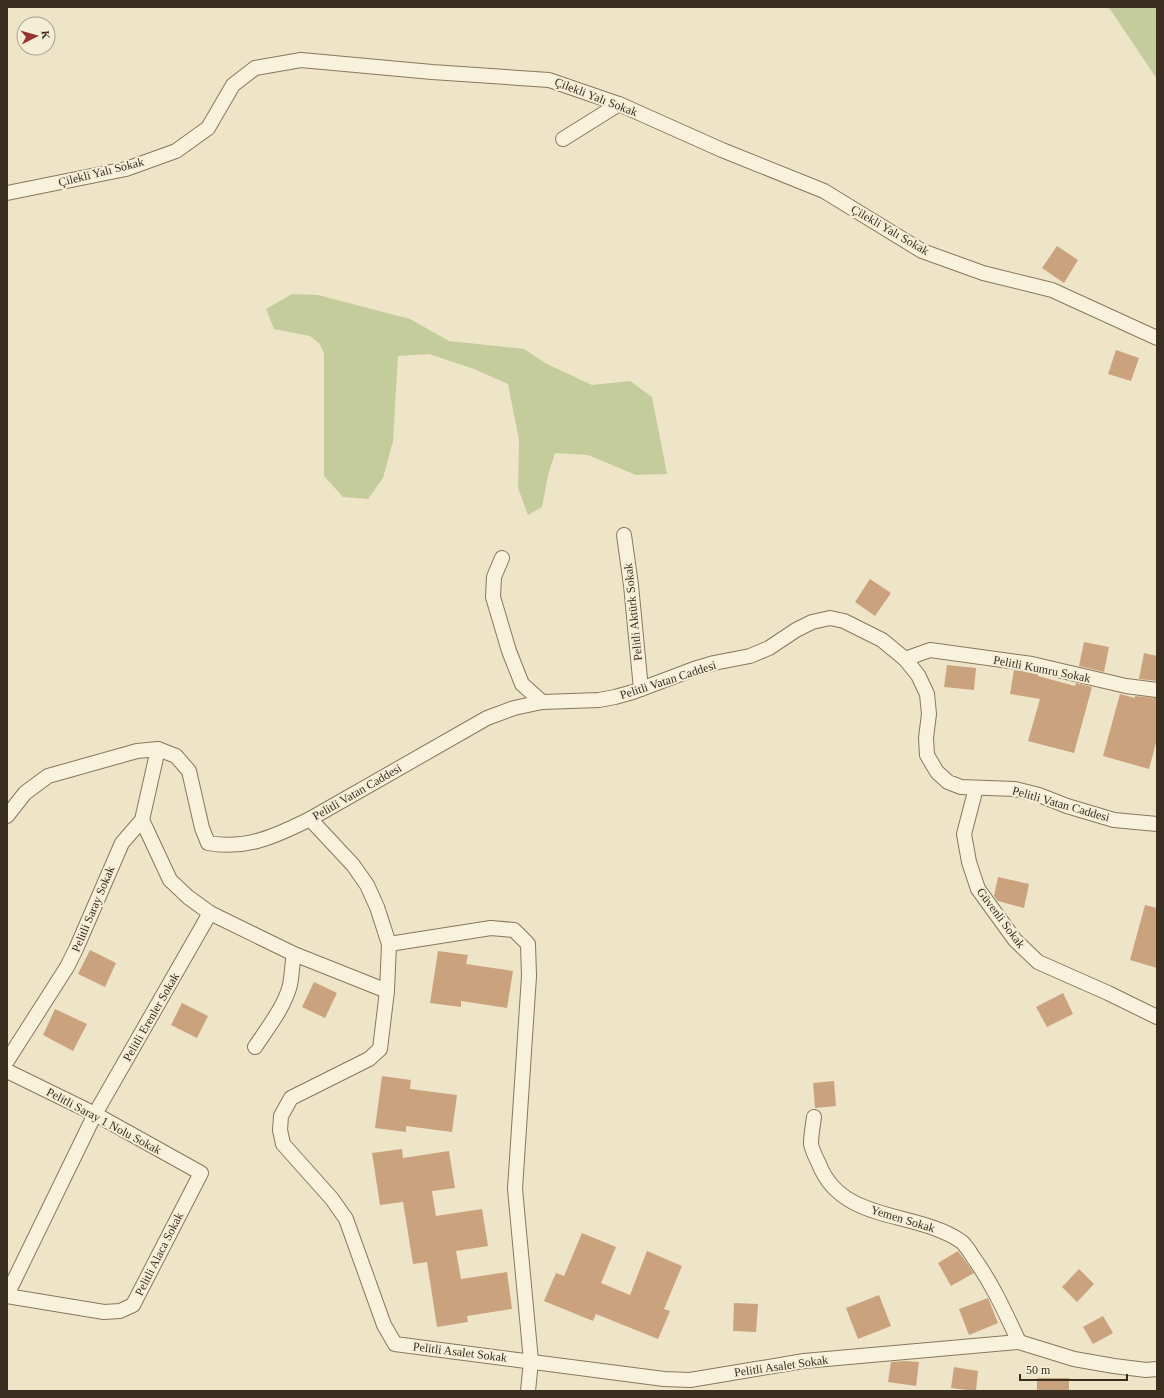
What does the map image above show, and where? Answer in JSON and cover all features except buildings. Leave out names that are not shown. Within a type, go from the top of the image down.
[{"type":"street","name":"Çilekli Yalı Sokak","points":[[7,193],[126,169],[176,151],[208,128],[233,85],[255,68],[301,60],[432,72],[549,80],[619,104],[722,150],[824,191],[922,252],[983,273],[1052,290],[1157,338]]},
{"type":"street","points":[[563,139],[619,104]]},
{"type":"street","name":"Pelitli Aktürk Sokak","points":[[624,535],[631,584],[641,689]]},
{"type":"street","points":[[502,558],[494,577],[493,597],[509,651],[522,684],[542,702]]},
{"type":"street","name":"Pelitli Vatan Caddesi","points":[[7,816],[24,793],[48,776],[137,750],[158,749],[176,756],[189,771],[202,828],[208,843],[221,846],[248,844],[285,832],[310,819],[487,718],[514,708],[542,702],[599,700],[615,697],[700,667],[750,656],[769,648],[796,630],[812,622],[830,618],[844,621],[882,640],[904,659],[918,675],[927,694],[929,714],[926,738],[927,755],[937,772],[948,782],[961,787],[997,787],[1015,789],[1039,795],[1067,806],[1114,820],[1157,824]]},
{"type":"street","name":"Pelitli Kumru Sokak","points":[[904,659],[930,650],[1032,664],[1126,686],[1157,690]]},
{"type":"street","name":"Pelitli Saray Sokak","points":[[7,1061],[67,967],[122,843],[142,820],[158,749]]},
{"type":"street","name":"Güvenli Sokak","points":[[976,788],[964,834],[969,862],[978,889],[1015,940],[1038,962],[1108,993],[1157,1017]]},
{"type":"street","name":"Pelitli Asalet Sokak","points":[[310,819],[353,866],[367,885],[377,907],[389,944],[387,991],[380,1049],[369,1059],[291,1098],[281,1116],[280,1130],[283,1144],[332,1199],[346,1219],[384,1325],[395,1344],[664,1379],[690,1380],[804,1361],[1018,1342],[1074,1359],[1146,1370],[1157,1369]]},
{"type":"street","points":[[142,820],[170,880],[188,897],[210,913],[294,954],[387,991]]},
{"type":"street","name":"Pelitli Erenler Sokak","points":[[7,1295],[95,1114],[210,913]]},
{"type":"street","points":[[389,944],[491,928],[514,930],[528,944],[529,976],[515,1189],[531,1361],[528,1391]]},
{"type":"street","points":[[255,1047],[270,1025],[290,986],[294,954]]},
{"type":"street","name":"Pelitli Saray 1 Nolu Sokak","points":[[7,1071],[95,1114],[201,1173]]},
{"type":"street","name":"Yemen Sokak","points":[[814,1116],[811,1145],[823,1176],[839,1194],[863,1207],[889,1216],[926,1225],[946,1233],[963,1243],[987,1276],[1018,1342]]},
{"type":"street","name":"Pelitli Alaca Sokak","points":[[7,1295],[104,1312],[120,1310],[133,1305],[175,1220],[201,1173]]},
{"type":"green space","points":[[1105,7],[1157,7],[1157,79],[1110,9]]},
{"type":"green space","points":[[292,294],[318,295],[410,319],[449,341],[524,349],[547,364],[592,385],[630,381],[652,397],[667,474],[636,475],[588,455],[555,453],[548,475],[542,507],[528,515],[518,488],[519,440],[508,384],[474,369],[429,354],[398,356],[393,441],[383,478],[368,499],[343,497],[324,476],[324,354],[320,344],[310,336],[274,329],[266,309]]}]
